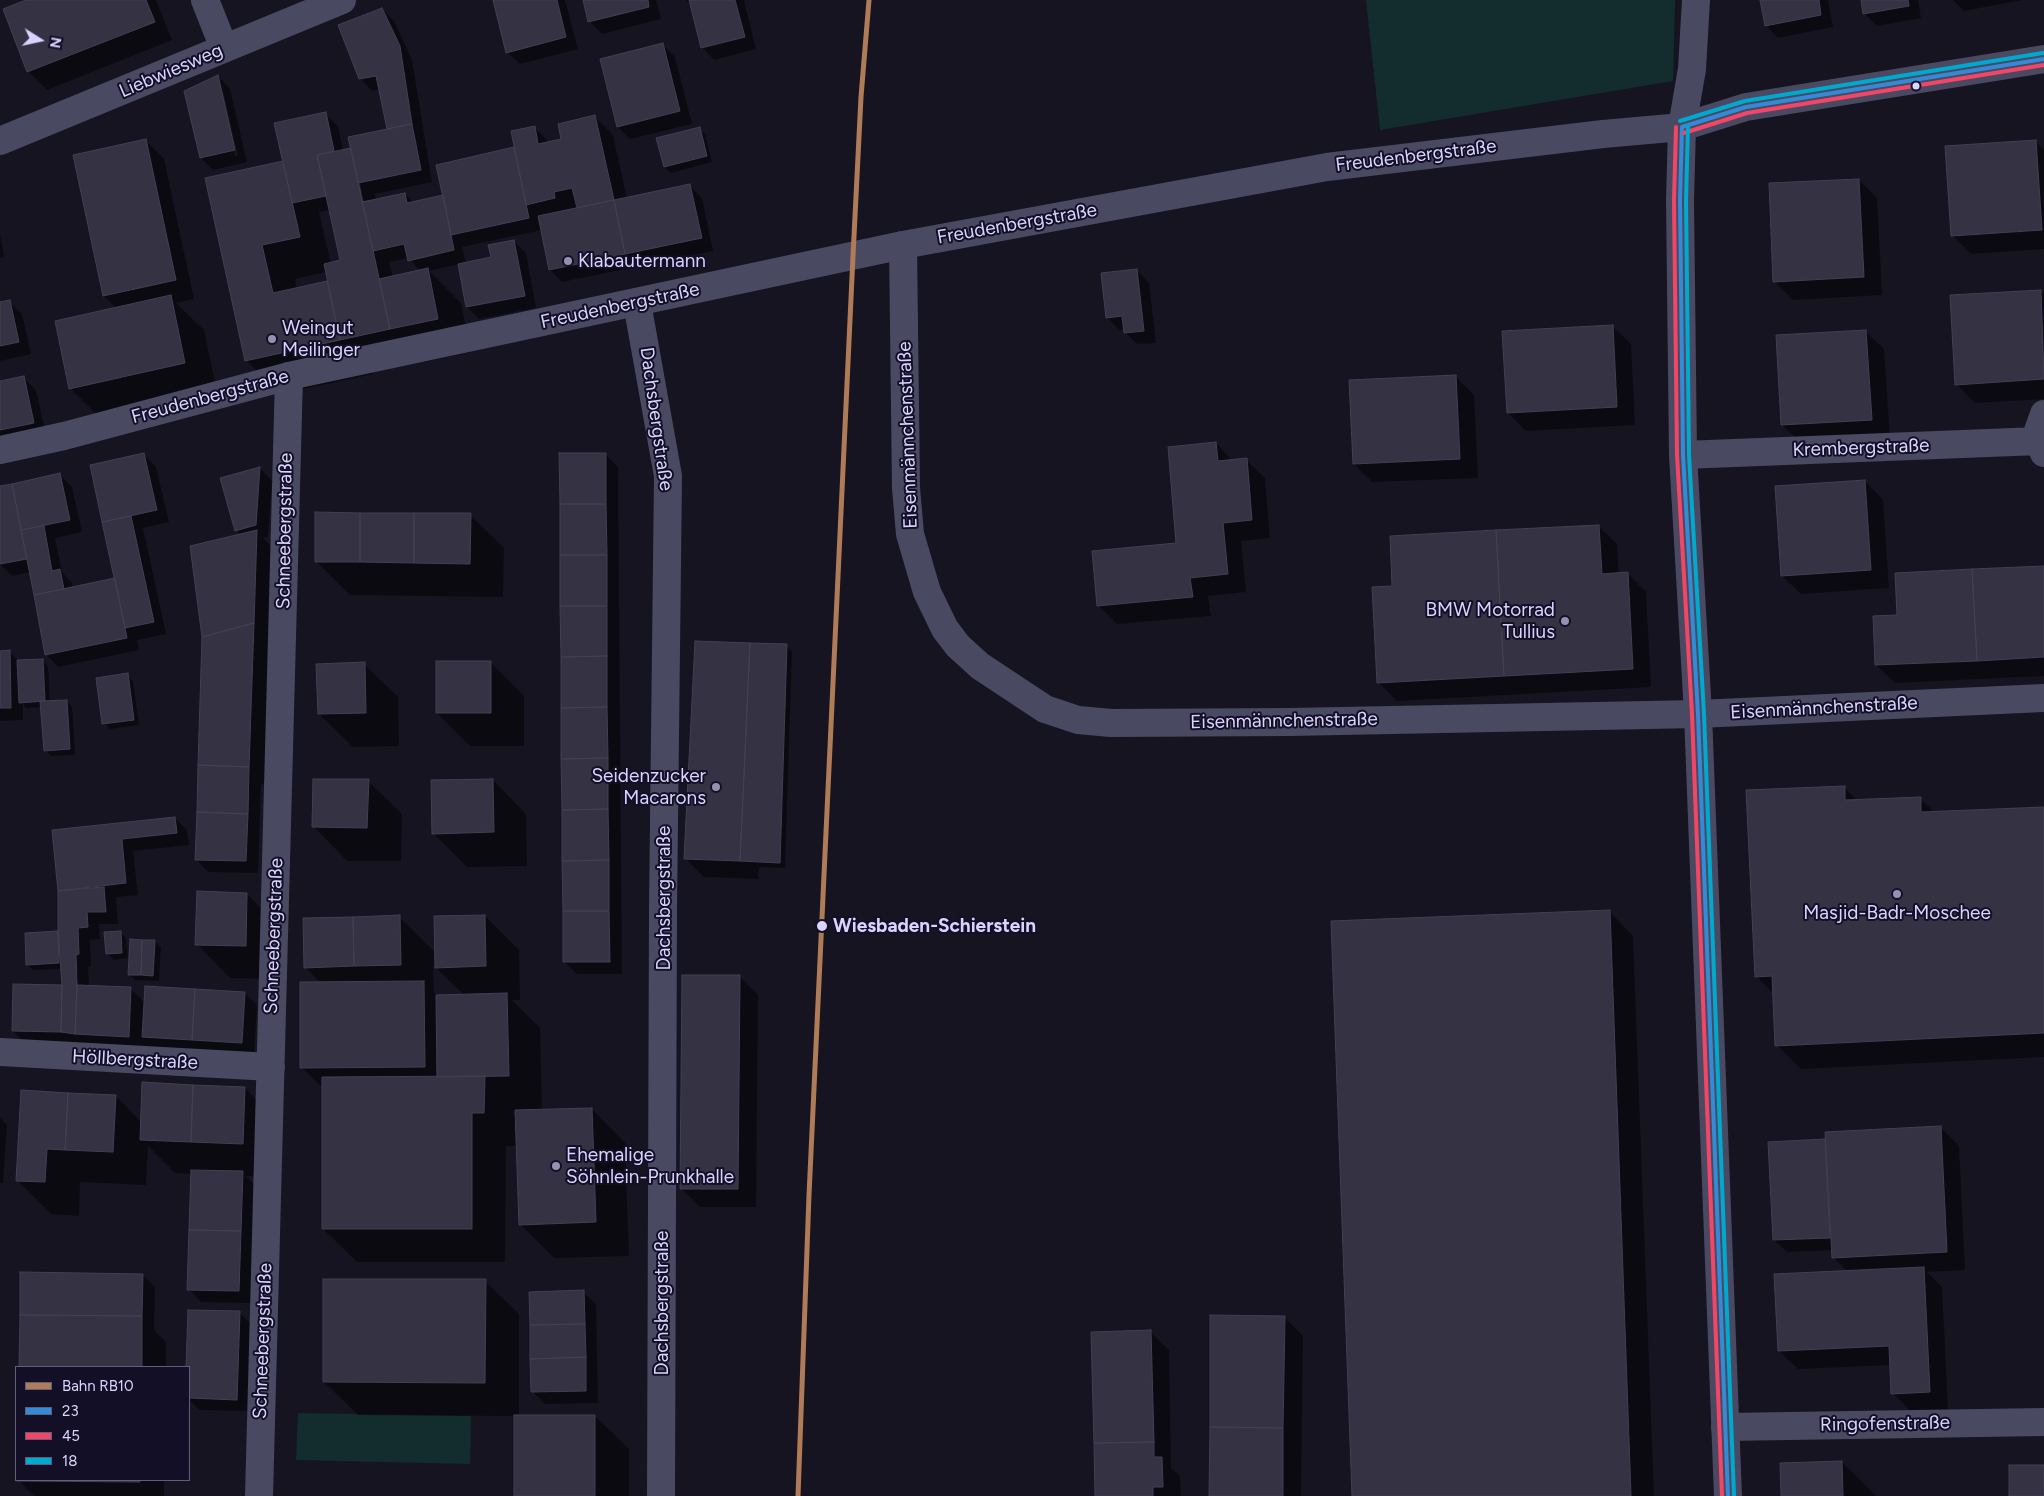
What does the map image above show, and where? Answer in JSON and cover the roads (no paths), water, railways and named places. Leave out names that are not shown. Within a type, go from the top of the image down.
[{"type":"street","points":[[205,0],[224,48]]},
{"type":"street","name":"Liebwiesweg","points":[[0,142],[342,0]]},
{"type":"street","points":[[1696,0],[1692,68],[1682,127],[1680,200],[1683,455],[1698,714],[1728,1496]]},
{"type":"street","name":"Freudenbergstraße","points":[[0,450],[64,436],[289,376],[903,245],[1327,167],[1602,134],[1682,127],[1746,107],[2044,59]]},
{"type":"street","name":"Eisenmännchenstraße","points":[[903,245],[906,488],[910,534],[927,592],[945,629],[958,646],[980,666],[1045,709],[1078,720],[1121,723],[1310,722],[1698,714],[2044,698]]},
{"type":"street","name":"Dachsbergstraße","points":[[637,303],[668,476],[663,908],[661,1496]]},
{"type":"street","name":"Schneebergstraße","points":[[259,1496],[289,376]]},
{"type":"street","name":"Krembergstraße","points":[[1683,455],[2041,447],[2038,431],[2044,414]]},
{"type":"street","name":"Höllbergstraße","points":[[0,1052],[271,1067]]},
{"type":"street","name":"Ringofenstraße","points":[[1725,1427],[2044,1422]]},
{"type":"rail line","name":"RB10","points":[[798,1496],[809,1195],[853,256],[861,97],[869,0]]},
{"type":"place","name":"Klabautermann","points":[[568,261]]},
{"type":"place","name":"Weingut Meilinger","points":[[272,339]]},
{"type":"place","name":"BMW Motorrad Tullius","points":[[1565,621]]},
{"type":"place","name":"Seidenzucker Macarons","points":[[716,787]]},
{"type":"place","name":"Masjid-Badr-Moschee","points":[[1897,894]]},
{"type":"place","name":"Wiesbaden-Schierstein","points":[[822,926]]},
{"type":"place","name":"Ehemalige Söhnlein-Prunkhalle","points":[[556,1166]]}]
